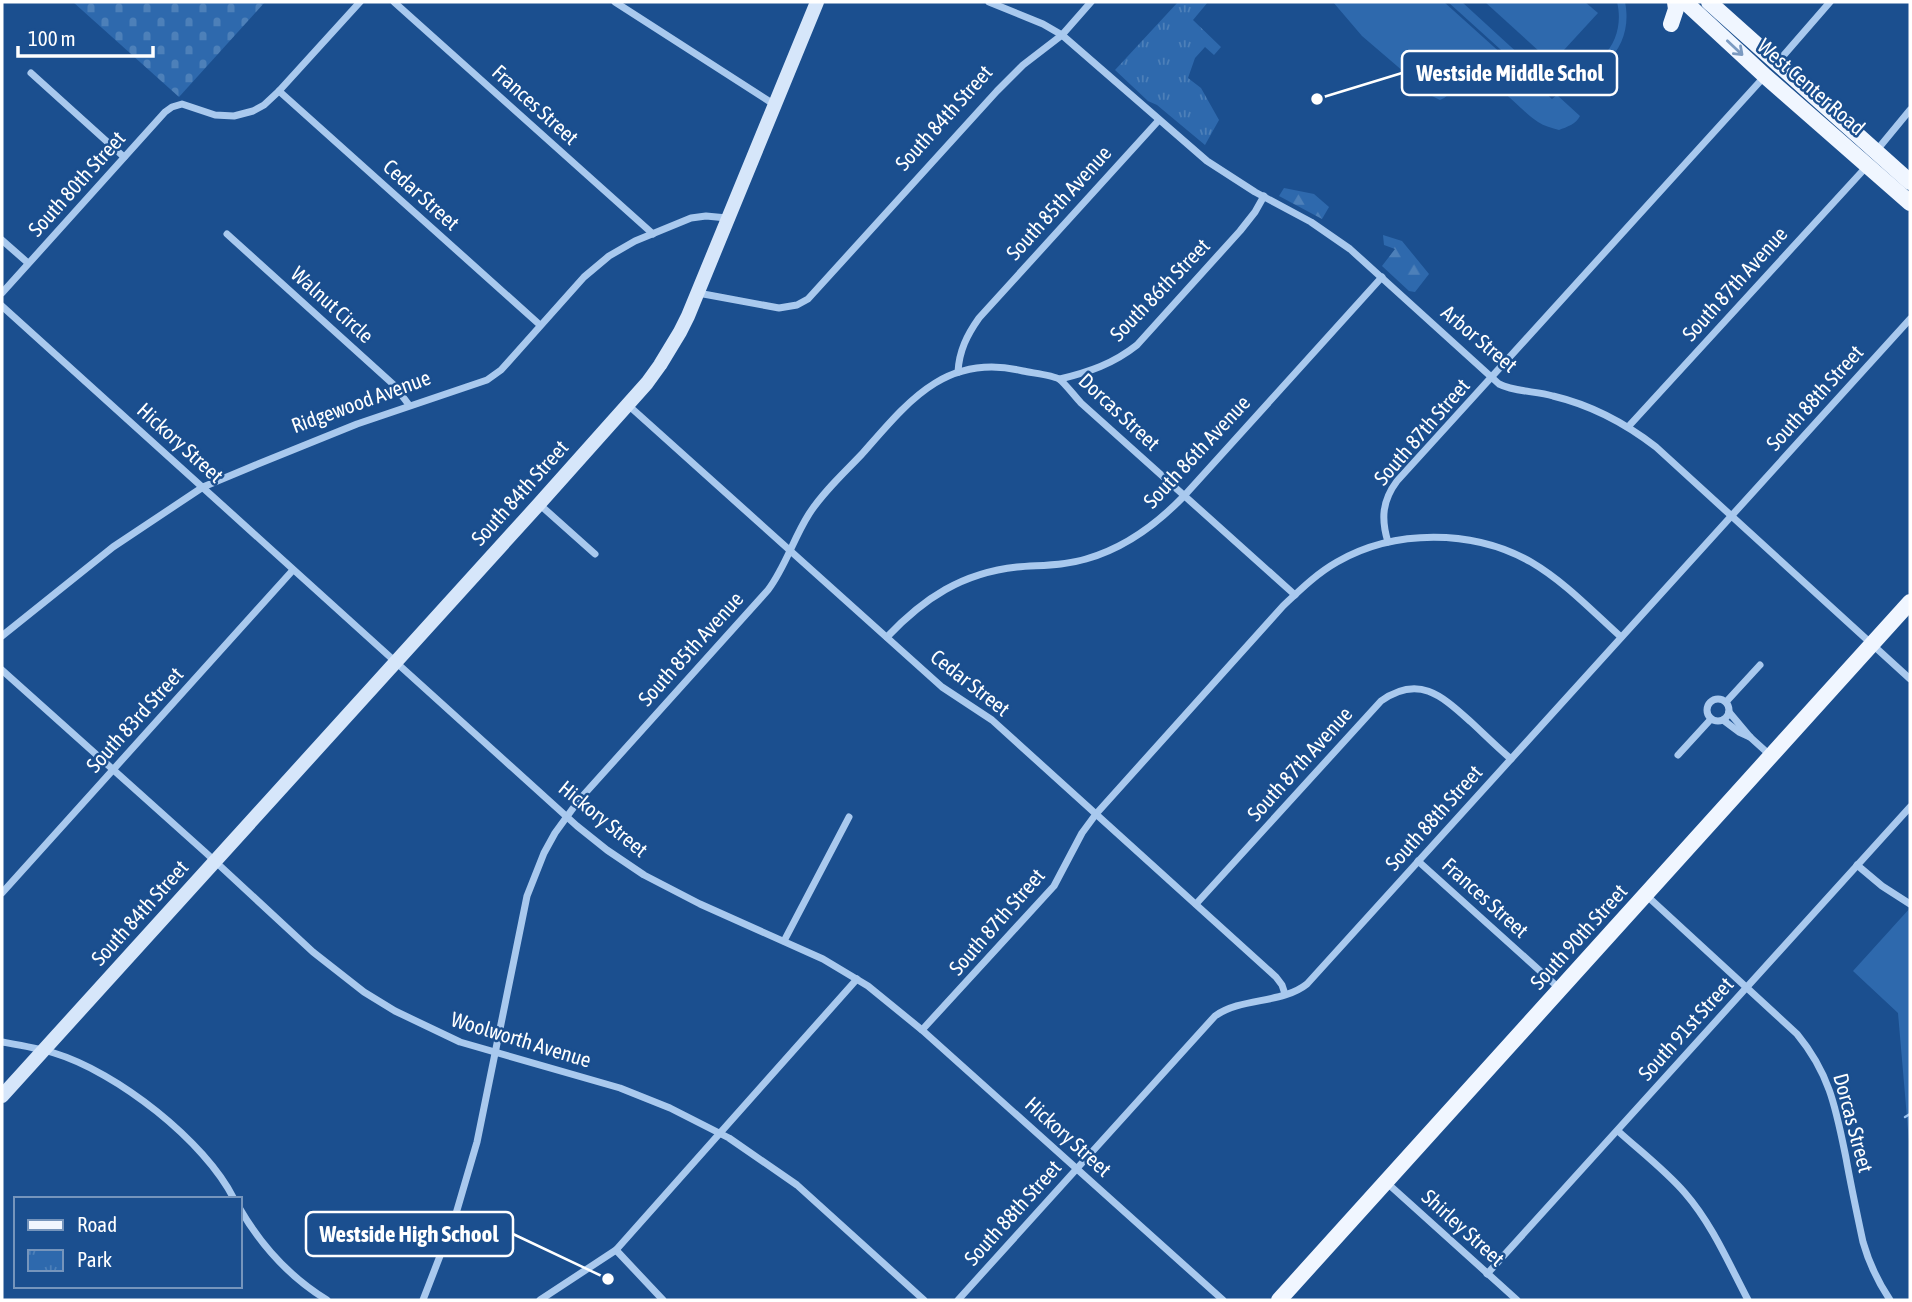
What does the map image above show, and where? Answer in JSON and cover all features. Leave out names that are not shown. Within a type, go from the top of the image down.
[{"type":"main road","points":[[698,293],[817,2]]},
{"type":"main road","points":[[1671,24],[1676,9],[1675,2]]},
{"type":"main road","name":"West Center Road","points":[[1685,2],[1765,76],[1872,158],[1910,182]]},
{"type":"main road","name":"West Center Road","points":[[1709,2],[1777,64],[1872,158],[1910,203]]},
{"type":"main road","name":"South 84th Street","points":[[2,1096],[628,405],[671,349],[698,293]]},
{"type":"main road","name":"South 90th Street","points":[[1279,1300],[1910,602]]},
{"type":"street","points":[[279,91],[360,2]]},
{"type":"street","name":"Frances Street","points":[[394,2],[653,233]]},
{"type":"street","points":[[615,2],[775,105]]},
{"type":"street","name":"Arbor Street","points":[[989,2],[1062,34],[1207,161],[1330,234],[1382,277],[1491,378],[1506,387],[1540,392],[1604,413],[1656,447],[1910,679]]},
{"type":"street","name":"South 84th Street","points":[[698,293],[779,308],[796,305],[807,299],[997,91],[1023,65],[1062,34],[1091,2]]},
{"type":"street","name":"South 87th Street","points":[[922,1030],[1054,887],[1082,834],[1096,814],[1304,585],[1338,561],[1388,542],[1383,514],[1390,490],[1777,64],[1830,2]]},
{"type":"street","points":[[31,73],[124,157]]},
{"type":"street","name":"South 80th Street","points":[[2,293],[165,112],[179,104],[215,115],[234,116],[264,105],[279,91]]},
{"type":"street","name":"Cedar Street","points":[[279,91],[540,325]]},
{"type":"street","name":"South 87th Avenue","points":[[1628,427],[1872,158],[1910,110]]},
{"type":"street","name":"South 85th Avenue","points":[[423,1300],[444,1248],[470,1169],[483,1118],[527,896],[544,853],[567,816],[768,590],[782,570],[801,527],[815,505],[903,408],[929,386],[958,372],[962,348],[979,318],[1158,120]]},
{"type":"street","name":"South 86th Street","points":[[1060,379],[1102,367],[1137,345],[1240,231],[1264,197]]},
{"type":"street","name":"Ridgewood Avenue","points":[[2,636],[113,547],[204,488],[281,454],[410,405],[487,380],[501,370],[597,265],[621,248],[699,216],[728,218]]},
{"type":"street","name":"Walnut Circle","points":[[228,234],[394,385],[410,405]]},
{"type":"street","points":[[2,240],[28,263]]},
{"type":"street","name":"South 86th Avenue","points":[[887,637],[919,606],[953,585],[974,576],[996,570],[1067,564],[1103,554],[1147,530],[1184,496],[1382,277]]},
{"type":"street","name":"Hickory Street","points":[[2,306],[607,850],[644,875],[700,904],[823,959],[893,1005],[1223,1300]]},
{"type":"street","name":"South 88th Street","points":[[958,1300],[1215,1016],[1227,1009],[1285,994],[1307,984],[1910,319]]},
{"type":"street","name":"Dorcas Street","points":[[958,372],[1000,367],[1060,379],[1081,403],[1295,595]]},
{"type":"street","name":"Cedar Street","points":[[628,405],[942,687],[992,720],[1276,978],[1285,994]]},
{"type":"street","points":[[539,504],[595,554]]},
{"type":"street","points":[[1388,542],[1447,538],[1483,543],[1510,552],[1555,578],[1621,638]]},
{"type":"street","name":"South 83rd Street","points":[[2,893],[293,570]]},
{"type":"street","points":[[1726,702],[1760,665]]},
{"type":"street","name":"Woolworth Avenue","points":[[2,670],[313,952],[364,992],[395,1012],[460,1042],[620,1088],[670,1108],[719,1133],[797,1185],[924,1300]]},
{"type":"street","name":"South 87th Avenue","points":[[1196,904],[1381,701],[1398,691],[1415,688],[1434,692],[1511,759]]},
{"type":"street","points":[[1726,702],[1718,699],[1710,703],[1707,711],[1711,719],[1717,721],[1723,720],[1729,712]]},
{"type":"street","points":[[1726,702],[1729,712],[1771,756]]},
{"type":"street","points":[[1678,755],[1711,719]]},
{"type":"street","points":[[1723,720],[1739,733],[1751,737]]},
{"type":"street","name":"South 91st Street","points":[[1487,1274],[1910,807]]},
{"type":"street","points":[[784,941],[849,817]]},
{"type":"street","name":"Frances Street","points":[[1418,860],[1560,989]]},
{"type":"street","points":[[1857,865],[1910,904]]},
{"type":"street","name":"Dorcas Street","points":[[1645,895],[1797,1034],[1812,1052],[1835,1104],[1863,1242],[1875,1275],[1890,1300]]},
{"type":"street","points":[[540,1300],[617,1250],[857,979]]},
{"type":"street","points":[[2,1042],[55,1053],[97,1073],[149,1105],[215,1167],[233,1197]]},
{"type":"street","points":[[1618,1131],[1675,1182],[1696,1206],[1748,1300]]},
{"type":"street","name":"Shirley Street","points":[[1385,1182],[1517,1300]]},
{"type":"street","points":[[242,1212],[252,1230],[278,1260],[306,1286],[327,1300]]},
{"type":"street","points":[[617,1250],[663,1300]]},
{"type":"green space","points":[[73,2],[265,2],[179,97]]},
{"type":"green space","points":[[1178,2],[1208,2],[1193,20],[1221,47],[1214,55],[1205,47],[1195,58],[1188,78],[1201,88],[1219,120],[1205,145],[1157,105],[1148,101],[1115,70]]},
{"type":"green space","points":[[1333,2],[1444,2],[1552,99],[1557,95],[1580,116],[1574,123],[1559,130],[1545,126],[1496,86],[1478,77],[1465,79],[1440,100],[1362,36]]},
{"type":"green space","points":[[1448,2],[1462,2],[1525,60],[1536,67],[1553,72],[1579,71],[1595,63],[1607,51],[1617,32],[1617,2],[1625,2],[1624,35],[1608,61],[1596,71],[1565,81],[1548,80],[1557,88],[1551,95]]},
{"type":"green space","points":[[1485,2],[1585,2],[1598,13],[1552,63]]},
{"type":"green space","points":[[1284,188],[1314,194],[1329,207],[1322,219],[1279,196]]},
{"type":"green space","points":[[1383,235],[1402,241],[1429,274],[1415,292],[1409,291],[1382,266],[1395,249],[1384,245]]},
{"type":"green space","points":[[1910,908],[1910,1153],[1898,1013],[1853,971]]},
{"type":"waterway","points":[[1905,1117],[1910,1114]]},
{"type":"place","name":"Westside Middle Schol","points":[[1317,99]]},
{"type":"place","name":"Westside High School","points":[[608,1279]]}]
